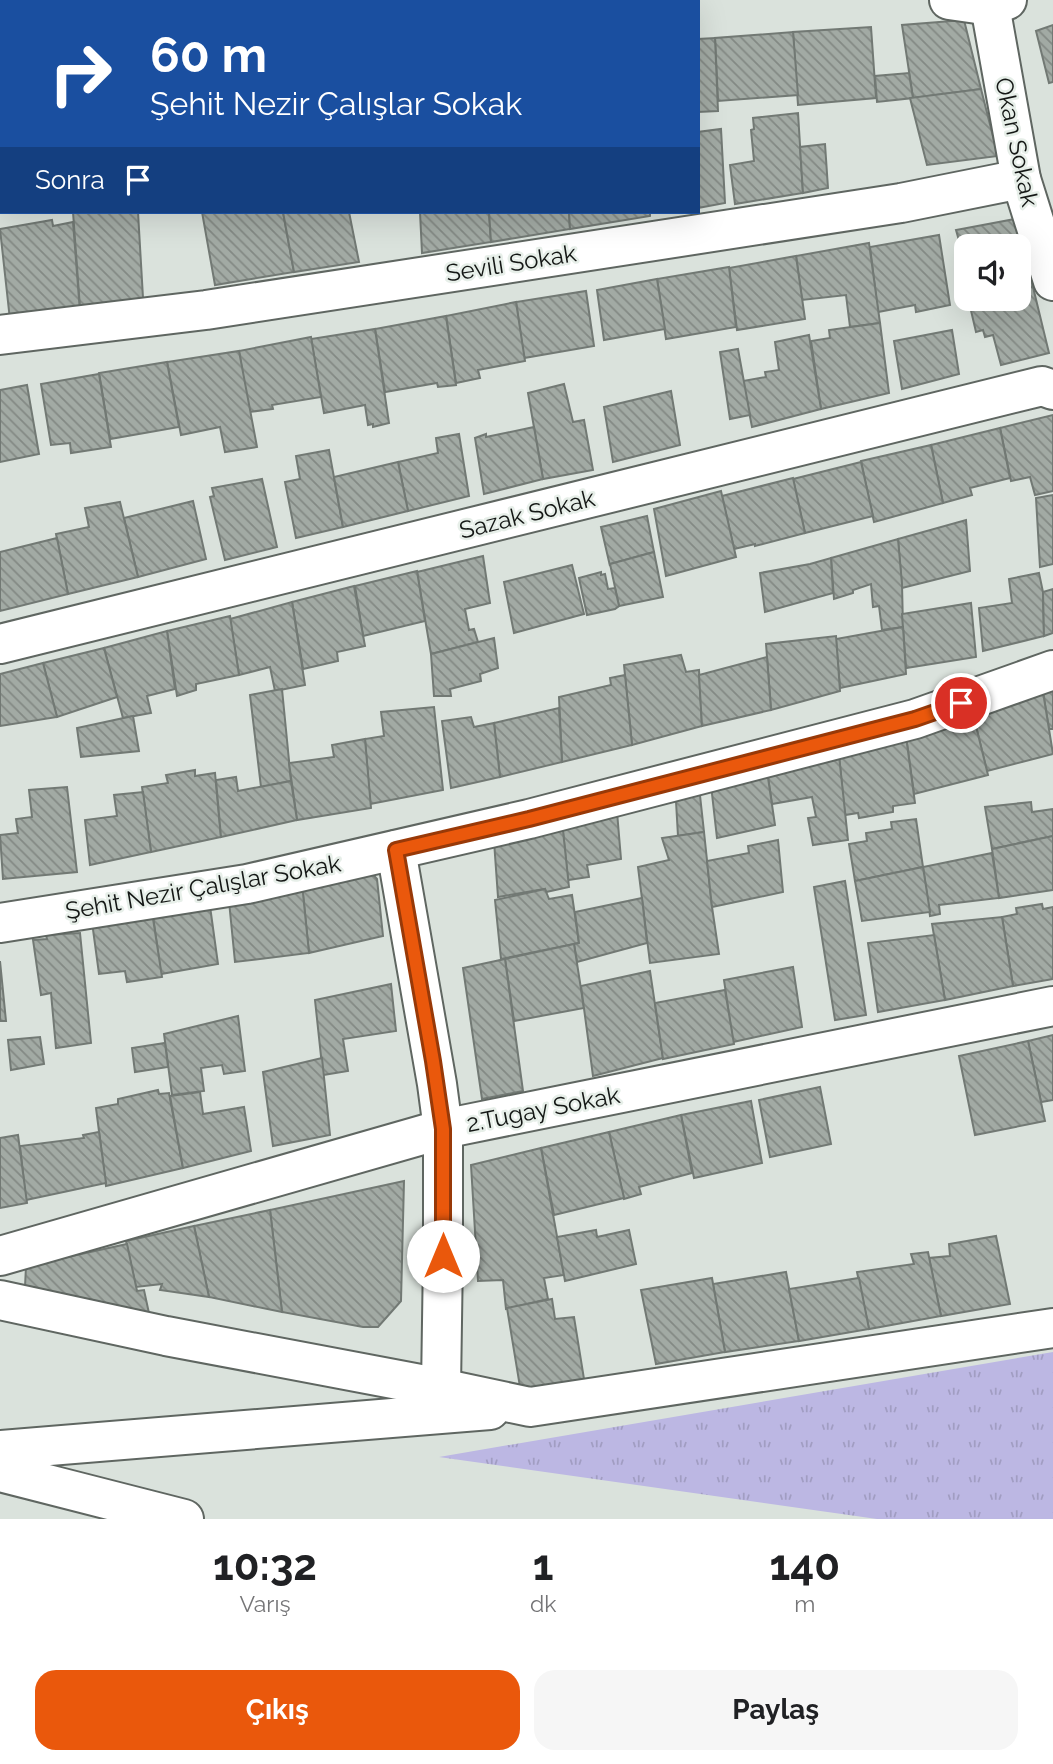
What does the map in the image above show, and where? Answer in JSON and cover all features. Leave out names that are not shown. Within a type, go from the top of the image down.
[{"type":"street","points":[[948,0],[996,2]]},
{"type":"street","name":"Okan Sokak","points":[[996,2],[1021,179],[1053,281]]},
{"type":"street","name":"Sevili Sokak","points":[[0,335],[206,310],[901,202],[1021,179]]},
{"type":"street","name":"Sazak Sokak","points":[[0,644],[1042,386],[1053,390]]},
{"type":"street","name":"Şehit Nezir Çalışlar Sokak","points":[[0,923],[247,884],[529,819],[915,719],[1053,670]]},
{"type":"street","points":[[396,850],[443,1129],[441,1388]]},
{"type":"street","name":"2.Tugay Sokak","points":[[0,1256],[443,1129],[1053,1006]]},
{"type":"street","points":[[0,1300],[166,1336],[530,1407]]},
{"type":"street","points":[[0,1450],[530,1407],[1053,1328]]},
{"type":"street","points":[[0,1472],[184,1519]]},
{"type":"green space","points":[[1053,1352],[1053,1519],[877,1519],[439,1457]]},
{"type":"building","points":[[964,20],[981,89],[913,98],[902,25]]},
{"type":"building","points":[[1053,25],[1053,82],[1049,83],[1036,31]]},
{"type":"building","points":[[871,27],[876,98],[798,105],[793,32]]},
{"type":"building","points":[[793,32],[798,95],[718,101],[715,38]]},
{"type":"building","points":[[715,38],[718,111],[700,112],[700,39]]},
{"type":"building","points":[[909,73],[913,98],[877,102],[875,76]]},
{"type":"building","points":[[981,89],[998,156],[927,165],[910,98]]},
{"type":"building","points":[[798,113],[803,193],[735,204],[730,165],[754,161],[751,130],[754,129],[753,118]]},
{"type":"building","points":[[721,129],[725,203],[700,208],[700,132]]},
{"type":"building","points":[[825,144],[828,188],[803,193],[800,147]]},
{"type":"building","points":[[73,214],[138,214],[143,298],[80,308]]},
{"type":"building","points":[[202,214],[283,214],[294,272],[215,285]]},
{"type":"building","points":[[283,214],[349,214],[359,262],[294,272]]},
{"type":"building","points":[[420,214],[489,214],[491,242],[422,253]]},
{"type":"building","points":[[489,214],[569,214],[570,229],[491,242]]},
{"type":"building","points":[[569,214],[650,214],[650,216],[570,229]]},
{"type":"building","points":[[1015,219],[1019,234],[957,234],[956,230]]},
{"type":"building","points":[[52,220],[53,226],[73,222],[80,312],[10,320],[0,229]]},
{"type":"building","points":[[939,235],[950,305],[916,312],[915,305],[878,312],[870,247]]},
{"type":"building","points":[[869,243],[880,323],[850,327],[846,295],[802,300],[796,256]]},
{"type":"building","points":[[796,256],[805,319],[737,330],[729,268]]},
{"type":"building","points":[[729,267],[736,327],[666,339],[657,279]]},
{"type":"building","points":[[657,279],[665,329],[604,340],[597,290]]},
{"type":"building","points":[[1031,287],[1049,353],[1001,365],[993,335],[985,337],[983,330],[976,332],[971,311],[1031,311]]},
{"type":"building","points":[[586,291],[594,346],[524,358],[516,302]]},
{"type":"building","points":[[516,302],[525,361],[478,370],[480,378],[456,383],[446,316]]},
{"type":"building","points":[[446,316],[456,385],[438,387],[437,383],[385,392],[375,329]]},
{"type":"building","points":[[880,323],[889,393],[821,409],[811,341],[830,338],[829,330]]},
{"type":"building","points":[[375,329],[389,423],[373,427],[373,424],[368,425],[365,405],[324,413],[311,339]]},
{"type":"building","points":[[952,330],[959,374],[902,389],[894,341]]},
{"type":"building","points":[[809,335],[821,409],[752,427],[743,381],[766,377],[765,372],[779,370],[775,342]]},
{"type":"building","points":[[311,337],[321,397],[272,405],[273,409],[249,412],[239,351]]},
{"type":"building","points":[[738,349],[750,415],[730,419],[720,352]]},
{"type":"building","points":[[239,351],[257,447],[225,452],[220,427],[181,435],[167,362]]},
{"type":"building","points":[[167,362],[179,427],[110,439],[99,373]]},
{"type":"building","points":[[99,374],[111,447],[71,453],[70,443],[51,445],[41,384]]},
{"type":"building","points":[[564,384],[573,422],[584,420],[593,470],[543,479],[528,393]]},
{"type":"building","points":[[27,385],[39,454],[0,462],[0,390]]},
{"type":"building","points":[[671,391],[680,445],[613,462],[604,407]]},
{"type":"building","points":[[1053,415],[1053,491],[1035,495],[1030,477],[1011,481],[1000,428]]},
{"type":"building","points":[[534,427],[543,479],[484,494],[475,438]]},
{"type":"building","points":[[1000,428],[1010,478],[970,488],[972,495],[943,503],[931,445]]},
{"type":"building","points":[[459,434],[469,496],[408,511],[398,462],[438,453],[436,438]]},
{"type":"building","points":[[931,445],[943,503],[874,522],[861,461]]},
{"type":"building","points":[[329,450],[343,527],[296,538],[285,482],[300,479],[296,456]]},
{"type":"building","points":[[398,462],[408,511],[343,527],[334,477]]},
{"type":"building","points":[[861,462],[873,516],[805,533],[793,479]]},
{"type":"building","points":[[793,478],[805,533],[734,549],[722,496]]},
{"type":"building","points":[[262,479],[277,547],[225,560],[210,497],[214,496],[212,488]]},
{"type":"building","points":[[721,491],[736,557],[666,576],[654,509]]},
{"type":"building","points":[[1053,495],[1053,564],[1040,567],[1036,498]]},
{"type":"building","points":[[193,501],[206,559],[138,577],[124,518]]},
{"type":"building","points":[[120,502],[138,577],[68,594],[56,534],[89,527],[85,508]]},
{"type":"building","points":[[647,516],[654,552],[610,566],[601,527]]},
{"type":"building","points":[[966,520],[970,571],[902,588],[898,539]]},
{"type":"building","points":[[57,538],[68,594],[0,611],[0,552]]},
{"type":"building","points":[[898,539],[903,627],[882,630],[879,606],[873,607],[871,584],[834,599],[831,558]]},
{"type":"building","points":[[654,552],[663,597],[619,606],[610,564]]},
{"type":"building","points":[[483,556],[490,603],[465,609],[469,630],[474,629],[478,642],[431,654],[417,572]]},
{"type":"building","points":[[831,558],[833,593],[765,612],[760,573]]},
{"type":"building","points":[[572,565],[584,614],[514,633],[504,582]]},
{"type":"building","points":[[417,571],[425,621],[363,636],[355,586]]},
{"type":"building","points":[[601,572],[601,575],[605,574],[608,589],[615,588],[619,606],[587,615],[579,578]]},
{"type":"building","points":[[1039,573],[1043,592],[1044,636],[983,651],[979,608],[1012,603],[1009,579]]},
{"type":"building","points":[[354,586],[365,646],[337,652],[338,661],[303,669],[292,602]]},
{"type":"building","points":[[1053,589],[1053,633],[1044,636],[1043,592]]},
{"type":"building","points":[[292,602],[305,685],[275,691],[270,667],[239,675],[230,619]]},
{"type":"building","points":[[971,603],[976,657],[906,668],[902,614]]},
{"type":"building","points":[[230,616],[239,675],[196,684],[196,690],[177,696],[167,631]]},
{"type":"building","points":[[903,627],[906,674],[840,688],[836,639]]},
{"type":"building","points":[[167,631],[175,689],[147,696],[151,713],[123,718],[104,648]]},
{"type":"building","points":[[836,636],[840,691],[771,710],[766,644]]},
{"type":"building","points":[[494,638],[498,668],[480,674],[481,681],[450,689],[451,696],[434,696],[431,654]]},
{"type":"building","points":[[104,648],[117,697],[57,717],[43,663]]},
{"type":"building","points":[[681,655],[686,672],[699,670],[702,726],[632,745],[624,665]]},
{"type":"building","points":[[767,657],[771,710],[702,726],[699,675]]},
{"type":"building","points":[[43,663],[57,717],[0,726],[0,674]]},
{"type":"building","points":[[625,675],[632,745],[562,762],[559,697],[611,685],[610,678]]},
{"type":"building","points":[[1053,685],[1053,729],[1049,729],[1043,692]]},
{"type":"building","points":[[282,689],[291,781],[261,787],[250,695]]},
{"type":"building","points":[[1043,692],[1053,754],[987,771],[972,710]]},
{"type":"building","points":[[434,707],[443,790],[370,804],[365,739],[384,736],[381,712]]},
{"type":"building","points":[[559,708],[562,762],[500,777],[494,723]]},
{"type":"building","points":[[972,710],[988,775],[914,794],[905,729]]},
{"type":"building","points":[[133,716],[139,751],[81,757],[77,728]]},
{"type":"building","points":[[471,717],[474,727],[494,723],[500,777],[451,788],[442,721]]},
{"type":"building","points":[[905,729],[915,803],[893,806],[893,812],[859,818],[858,813],[845,815],[838,746]]},
{"type":"building","points":[[365,739],[371,808],[297,820],[289,763],[334,757],[332,745]]},
{"type":"building","points":[[838,746],[848,840],[813,845],[808,818],[816,817],[812,797],[772,804],[766,764]]},
{"type":"building","points":[[766,764],[775,825],[717,838],[710,776]]},
{"type":"building","points":[[195,770],[195,776],[215,773],[221,837],[151,852],[142,787],[168,783],[166,775]]},
{"type":"building","points":[[236,777],[238,791],[291,781],[297,820],[221,837],[216,780]]},
{"type":"building","points":[[698,777],[704,832],[678,836],[675,784]]},
{"type":"building","points":[[67,787],[77,872],[3,879],[0,835],[18,833],[16,819],[32,817],[29,790]]},
{"type":"building","points":[[143,792],[151,852],[90,865],[85,820],[117,816],[114,795]]},
{"type":"building","points":[[616,800],[621,859],[587,865],[589,877],[568,880],[561,812]]},
{"type":"building","points":[[1031,802],[1032,812],[1053,809],[1053,836],[992,849],[985,807]]},
{"type":"building","points":[[561,812],[569,887],[498,897],[493,827]]},
{"type":"building","points":[[916,819],[923,867],[855,881],[849,844],[867,841],[866,833],[892,829],[891,822]]},
{"type":"building","points":[[704,832],[719,954],[650,963],[638,867],[669,860],[662,838]]},
{"type":"building","points":[[1053,836],[1053,890],[999,898],[992,849]]},
{"type":"building","points":[[778,840],[783,892],[712,907],[707,861],[749,853],[748,846]]},
{"type":"building","points":[[992,853],[999,898],[939,905],[940,914],[930,916],[923,867]]},
{"type":"building","points":[[361,861],[377,879],[383,936],[309,953],[301,874]]},
{"type":"building","points":[[923,867],[930,912],[862,921],[855,881]]},
{"type":"building","points":[[301,874],[309,953],[235,962],[228,891]]},
{"type":"building","points":[[845,881],[866,1015],[835,1020],[814,887]]},
{"type":"building","points":[[545,889],[549,899],[572,895],[579,943],[501,959],[495,900]]},
{"type":"building","points":[[642,898],[647,943],[577,962],[574,944],[579,943],[575,912]]},
{"type":"building","points":[[209,899],[218,964],[161,974],[152,909]]},
{"type":"building","points":[[1042,904],[1043,909],[1053,907],[1053,979],[1013,986],[1002,917],[1017,914],[1016,908]]},
{"type":"building","points":[[152,912],[162,977],[127,982],[125,971],[99,974],[92,922]]},
{"type":"building","points":[[1002,917],[1013,986],[945,1000],[932,924]]},
{"type":"building","points":[[80,933],[91,1043],[56,1048],[51,993],[41,995],[33,940],[47,939],[46,935]]},
{"type":"building","points":[[934,935],[945,1000],[878,1012],[868,943]]},
{"type":"building","points":[[574,944],[584,1008],[514,1021],[505,959]]},
{"type":"building","points":[[505,959],[523,1091],[482,1099],[463,968]]},
{"type":"building","points":[[0,961],[6,1021],[0,1021]]},
{"type":"building","points":[[793,967],[802,1027],[733,1042],[724,980]]},
{"type":"building","points":[[650,971],[663,1058],[593,1076],[581,986]]},
{"type":"building","points":[[391,984],[396,1031],[343,1039],[348,1071],[323,1075],[315,1000]]},
{"type":"building","points":[[725,990],[734,1044],[663,1059],[655,1003]]},
{"type":"building","points":[[238,1016],[245,1071],[224,1074],[222,1065],[201,1068],[204,1091],[172,1095],[164,1034]]},
{"type":"building","points":[[1053,1035],[1053,1100],[1041,1102],[1028,1041]]},
{"type":"building","points":[[40,1037],[44,1064],[11,1070],[8,1040]]},
{"type":"building","points":[[1028,1041],[1045,1121],[975,1135],[959,1056]]},
{"type":"building","points":[[165,1043],[168,1067],[135,1072],[132,1048]]},
{"type":"building","points":[[322,1058],[330,1135],[273,1146],[263,1072]]},
{"type":"building","points":[[820,1087],[831,1144],[770,1157],[759,1100]]},
{"type":"building","points":[[158,1090],[159,1094],[169,1093],[183,1168],[106,1186],[96,1108],[118,1104],[118,1099]]},
{"type":"building","points":[[200,1092],[203,1114],[244,1107],[251,1151],[183,1168],[170,1096]]},
{"type":"building","points":[[751,1101],[762,1163],[694,1178],[681,1115]]},
{"type":"building","points":[[681,1115],[692,1173],[639,1187],[641,1194],[624,1199],[609,1132]]},
{"type":"building","points":[[99,1132],[106,1183],[26,1200],[20,1146],[84,1138],[83,1135]]},
{"type":"building","points":[[609,1132],[624,1198],[554,1215],[541,1148]]},
{"type":"building","points":[[18,1135],[27,1203],[0,1208],[0,1138]]},
{"type":"building","points":[[541,1148],[564,1275],[544,1278],[548,1299],[506,1309],[503,1280],[478,1281],[471,1165]]},
{"type":"building","points":[[404,1181],[401,1301],[378,1327],[363,1327],[282,1312],[270,1210]]},
{"type":"building","points":[[270,1210],[282,1312],[209,1297],[194,1226]]},
{"type":"building","points":[[194,1226],[209,1297],[160,1290],[162,1284],[136,1287],[126,1241]]},
{"type":"building","points":[[596,1230],[597,1237],[629,1230],[636,1264],[565,1281],[557,1237]]},
{"type":"building","points":[[996,1236],[1010,1304],[941,1316],[929,1258],[950,1256],[949,1244]]},
{"type":"building","points":[[127,1244],[137,1291],[144,1290],[150,1318],[25,1287],[26,1266]]},
{"type":"building","points":[[928,1252],[941,1316],[869,1329],[857,1272],[914,1264],[911,1254]]},
{"type":"building","points":[[786,1272],[799,1341],[725,1352],[713,1284]]},
{"type":"building","points":[[712,1278],[725,1352],[656,1364],[641,1290]]},
{"type":"building","points":[[859,1278],[869,1329],[799,1341],[789,1289]]},
{"type":"building","points":[[552,1299],[555,1319],[574,1317],[584,1379],[521,1393],[507,1308]]},
{"type":"route","points":[[443,1256],[443,1129],[396,850],[529,819],[915,719],[961,703]]}]
